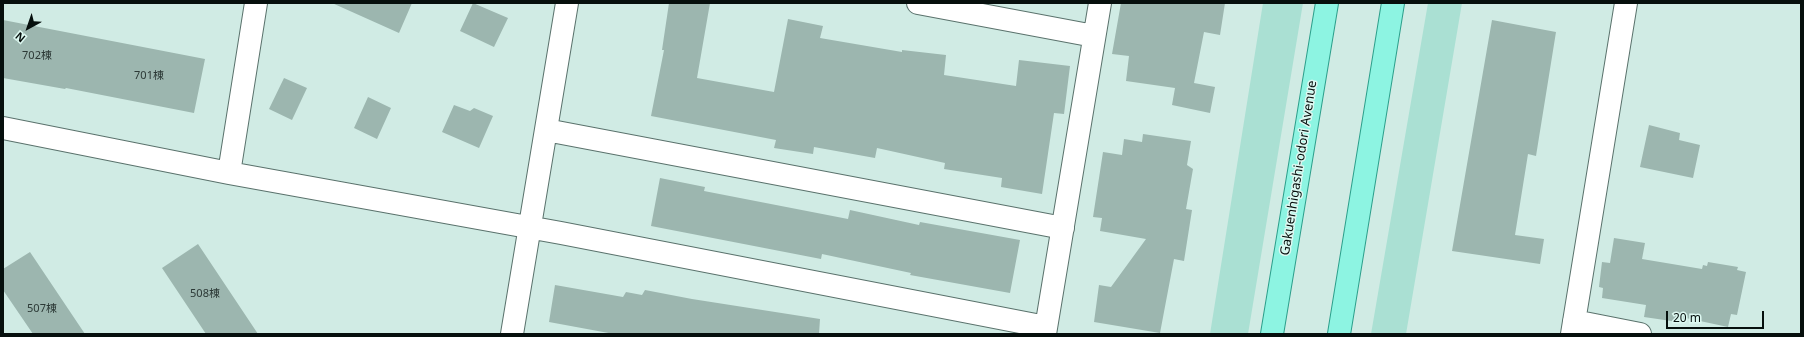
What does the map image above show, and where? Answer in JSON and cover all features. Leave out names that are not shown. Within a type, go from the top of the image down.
[{"type":"main road","name":"Gakuenhigashi-odori Avenue","points":[[1272,334],[1327,3]]},
{"type":"main road","points":[[1339,334],[1393,3]]},
{"type":"street","points":[[229,173],[256,3]]},
{"type":"street","points":[[512,334],[567,3]]},
{"type":"street","points":[[918,3],[1094,36]]},
{"type":"street","points":[[3,128],[229,173],[530,228],[1046,330],[1100,3]]},
{"type":"street","points":[[1626,3],[1573,328],[1640,334]]},
{"type":"street","points":[[546,130],[1063,228]]},
{"type":"green space","points":[[1263,3],[1303,3],[1248,334],[1210,334]]},
{"type":"green space","points":[[1428,3],[1462,3],[1406,334],[1371,334]]},
{"type":"building","points":[[332,3],[412,3],[399,33]]},
{"type":"building","points":[[473,3],[508,18],[494,47],[460,31]]},
{"type":"building","points":[[669,3],[710,3],[697,78],[774,92],[788,19],[823,26],[820,38],[902,52],[902,50],[946,55],[944,75],[1016,86],[1019,60],[1070,66],[1064,114],[1054,113],[1042,194],[1001,187],[1002,178],[944,169],[945,163],[877,148],[875,158],[814,147],[813,154],[774,148],[776,140],[651,116],[664,50],[662,50]]},
{"type":"building","points":[[1121,3],[1225,3],[1220,35],[1204,32],[1194,83],[1215,87],[1210,113],[1172,105],[1175,88],[1126,81],[1129,56],[1112,54]]},
{"type":"building","points":[[3,20],[205,59],[194,113],[66,88],[3,78]]},
{"type":"building","points":[[1492,20],[1556,32],[1536,156],[1528,154],[1515,235],[1544,239],[1540,264],[1452,251]]},
{"type":"building","points":[[284,78],[307,88],[292,120],[269,109]]},
{"type":"building","points":[[368,97],[391,108],[377,139],[354,128]]},
{"type":"building","points":[[454,105],[470,111],[474,108],[493,116],[479,148],[442,132]]},
{"type":"building","points":[[1649,125],[1680,133],[1679,140],[1700,145],[1693,178],[1640,167]]},
{"type":"building","points":[[1143,134],[1191,141],[1187,165],[1193,169],[1186,209],[1192,210],[1184,261],[1174,259],[1160,333],[1094,322],[1099,285],[1111,287],[1146,239],[1100,231],[1102,218],[1093,217],[1103,152],[1122,155],[1124,139],[1142,142]]},
{"type":"building","points":[[660,178],[705,187],[704,191],[848,219],[850,210],[919,225],[920,222],[1020,240],[1010,293],[910,275],[911,273],[822,254],[821,259],[651,226]]},
{"type":"building","points":[[1614,238],[1645,243],[1642,259],[1702,269],[1703,265],[1707,266],[1708,262],[1738,267],[1737,270],[1746,272],[1737,315],[1731,314],[1728,327],[1686,318],[1685,323],[1644,317],[1646,305],[1602,298],[1603,288],[1599,287],[1602,262],[1610,263]]},
{"type":"building","points":[[198,244],[258,334],[206,334],[162,268]]},
{"type":"building","points":[[30,252],[85,334],[33,334],[3,290],[3,269]]},
{"type":"building","points":[[555,285],[623,297],[626,292],[642,295],[645,290],[820,319],[819,334],[614,334],[549,322]]}]
